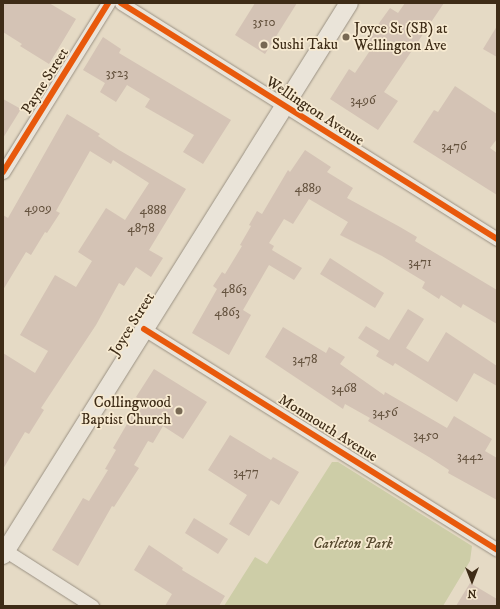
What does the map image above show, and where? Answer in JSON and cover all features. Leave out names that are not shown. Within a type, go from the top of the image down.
[{"type":"main road","name":"Joyce Street","points":[[4,551],[349,3]]},
{"type":"street","name":"Payne Street","points":[[3,172],[108,3]]},
{"type":"street","name":"Wellington Avenue","points":[[121,3],[497,239]]},
{"type":"street","name":"Monmouth Avenue","points":[[144,329],[497,550]]},
{"type":"street","points":[[4,551],[92,606]]},
{"type":"green space","name":"Carleton Park","points":[[332,462],[338,462],[472,546],[470,561],[443,606],[224,606],[255,557],[267,564]]},
{"type":"building","points":[[3,3],[49,3],[76,19],[49,64],[20,46],[22,44],[3,32]]},
{"type":"building","points":[[255,3],[297,3],[265,54],[235,35]]},
{"type":"building","points":[[405,3],[444,3],[384,92],[398,101],[378,130],[330,99],[349,69],[355,73],[371,49],[364,44],[390,8],[398,13]]},
{"type":"building","points":[[497,26],[497,57],[483,49]]},
{"type":"building","points":[[103,37],[121,49],[119,53],[231,120],[203,164],[183,152],[194,135],[145,107],[150,99],[127,85],[116,102],[100,92],[105,83],[83,70]]},
{"type":"building","points":[[455,86],[497,114],[497,139],[490,148],[497,153],[497,195],[413,142],[434,110],[438,112]]},
{"type":"building","points":[[3,99],[21,109],[3,138]]},
{"type":"building","points":[[67,114],[100,134],[98,136],[119,150],[186,189],[149,250],[163,258],[151,277],[136,267],[124,286],[119,283],[96,325],[41,408],[44,410],[29,434],[25,432],[3,469],[3,353],[35,373],[48,351],[20,335],[55,275],[76,287],[92,261],[78,252],[106,208],[125,220],[149,183],[113,160],[111,164],[90,151],[56,211],[60,213],[47,233],[45,232],[31,255],[26,252],[3,290],[3,215],[8,218]]},
{"type":"building","points":[[305,150],[331,167],[327,172],[353,188],[347,198],[417,237],[415,241],[497,290],[497,324],[463,304],[461,308],[441,295],[439,299],[422,288],[425,282],[382,256],[340,235],[348,222],[309,199],[293,224],[284,219],[269,243],[274,246],[272,250],[302,268],[294,280],[269,265],[243,310],[251,315],[229,355],[192,333],[217,289],[213,286],[222,272],[225,274],[242,246],[240,245],[251,226],[249,225],[257,211],[262,214],[288,170],[290,172]]},
{"type":"building","points":[[330,258],[384,293],[375,308],[320,274]]},
{"type":"building","points":[[408,309],[424,319],[406,348],[428,362],[446,332],[497,366],[497,386],[474,373],[457,402],[395,363],[393,366],[376,356],[379,351],[358,338],[366,326],[389,340]]},
{"type":"building","points":[[283,327],[326,353],[329,347],[345,357],[340,364],[384,395],[385,392],[447,428],[454,416],[492,439],[485,451],[497,458],[497,500],[448,473],[449,470],[429,457],[368,421],[370,418],[345,404],[343,409],[265,357]]},
{"type":"building","points":[[154,369],[207,402],[183,439],[163,426],[153,443],[148,441],[134,465],[139,468],[114,507],[112,506],[78,566],[52,550],[83,498],[89,501],[108,470],[105,469],[116,450],[113,448],[141,400],[136,397]]},
{"type":"building","points":[[230,435],[271,460],[273,457],[299,472],[279,505],[271,500],[249,536],[229,524],[247,495],[208,470]]},
{"type":"building","points":[[194,518],[228,539],[218,554],[185,533]]},
{"type":"building","points":[[149,545],[183,568],[182,570],[225,596],[219,606],[165,606],[172,594],[134,570]]},
{"type":"building","points":[[470,583],[497,599],[497,606],[456,606]]},
{"type":"cycle path","points":[[3,172],[108,3]]},
{"type":"cycle path","points":[[121,3],[497,239]]},
{"type":"cycle path","points":[[144,329],[497,550]]},
{"type":"place","name":"Joyce St (SB) at Wellington Ave","points":[[346,37]]},
{"type":"place","name":"Sushi Taku","points":[[264,45]]},
{"type":"place","name":"Collingwood Baptist Church","points":[[179,411]]}]
